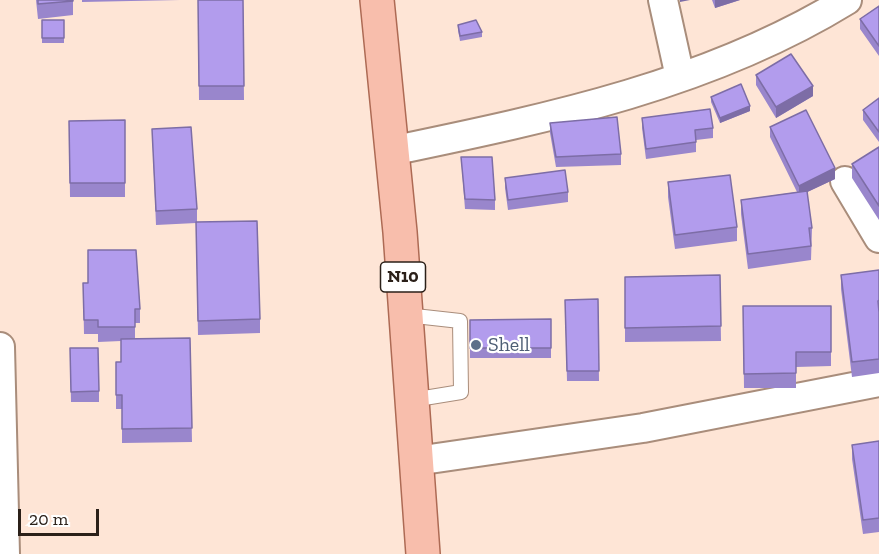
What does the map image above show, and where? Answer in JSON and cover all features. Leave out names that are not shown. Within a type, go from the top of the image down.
[{"type":"main road","name":"N10","points":[[377,0],[406,315],[423,554]]},
{"type":"street","points":[[663,0],[680,77]]},
{"type":"street","points":[[391,151],[523,123],[642,92],[759,48],[818,18],[847,0]]},
{"type":"street","points":[[845,181],[879,238]]},
{"type":"street","points":[[0,347],[5,554]]},
{"type":"street","points":[[416,461],[643,428],[879,382]]},
{"type":"lane","points":[[406,315],[460,321],[460,392],[412,400]]},
{"type":"building","points":[[38,0],[73,0],[73,1],[38,4]]},
{"type":"building","points":[[198,0],[243,0],[244,86],[199,86]]},
{"type":"building","points":[[879,6],[879,46],[860,19]]},
{"type":"building","points":[[42,20],[64,20],[64,38],[42,38]]},
{"type":"building","points":[[476,20],[482,32],[460,36],[458,25]]},
{"type":"building","points":[[791,54],[813,86],[776,107],[756,75]]},
{"type":"building","points":[[741,84],[750,106],[720,118],[711,97]]},
{"type":"building","points":[[879,98],[879,132],[863,110]]},
{"type":"building","points":[[710,109],[713,128],[695,130],[696,142],[646,149],[642,118]]},
{"type":"building","points":[[806,110],[835,168],[799,186],[770,127]]},
{"type":"building","points":[[617,117],[621,154],[556,157],[550,123]]},
{"type":"building","points":[[125,120],[125,183],[70,183],[69,121]]},
{"type":"building","points":[[191,127],[197,209],[156,211],[152,129]]},
{"type":"building","points":[[879,147],[879,206],[852,164]]},
{"type":"building","points":[[461,157],[492,157],[495,200],[465,199]]},
{"type":"building","points":[[565,170],[568,192],[508,200],[505,178]]},
{"type":"building","points":[[730,175],[737,227],[675,235],[668,182]]},
{"type":"building","points":[[807,191],[812,228],[809,228],[811,246],[748,254],[741,200]]},
{"type":"building","points":[[257,221],[260,319],[198,321],[196,222]]},
{"type":"building","points":[[88,250],[136,250],[140,309],[135,309],[135,327],[98,327],[98,320],[84,320],[83,283],[88,283]]},
{"type":"building","points":[[879,270],[879,359],[852,362],[841,275]]},
{"type":"building","points":[[720,275],[721,326],[625,328],[625,277]]},
{"type":"building","points":[[598,299],[599,371],[567,371],[565,300]]},
{"type":"building","points":[[743,306],[831,306],[831,352],[796,352],[796,373],[744,374]]},
{"type":"building","points":[[551,319],[551,348],[470,348],[470,320]]},
{"type":"building","points":[[190,338],[192,428],[122,429],[122,395],[116,395],[116,362],[121,362],[121,339]]},
{"type":"building","points":[[70,348],[98,348],[99,391],[71,392]]},
{"type":"building","points":[[879,441],[879,518],[863,520],[852,445]]},
{"type":"place","name":"Shell","points":[[476,345]]}]
